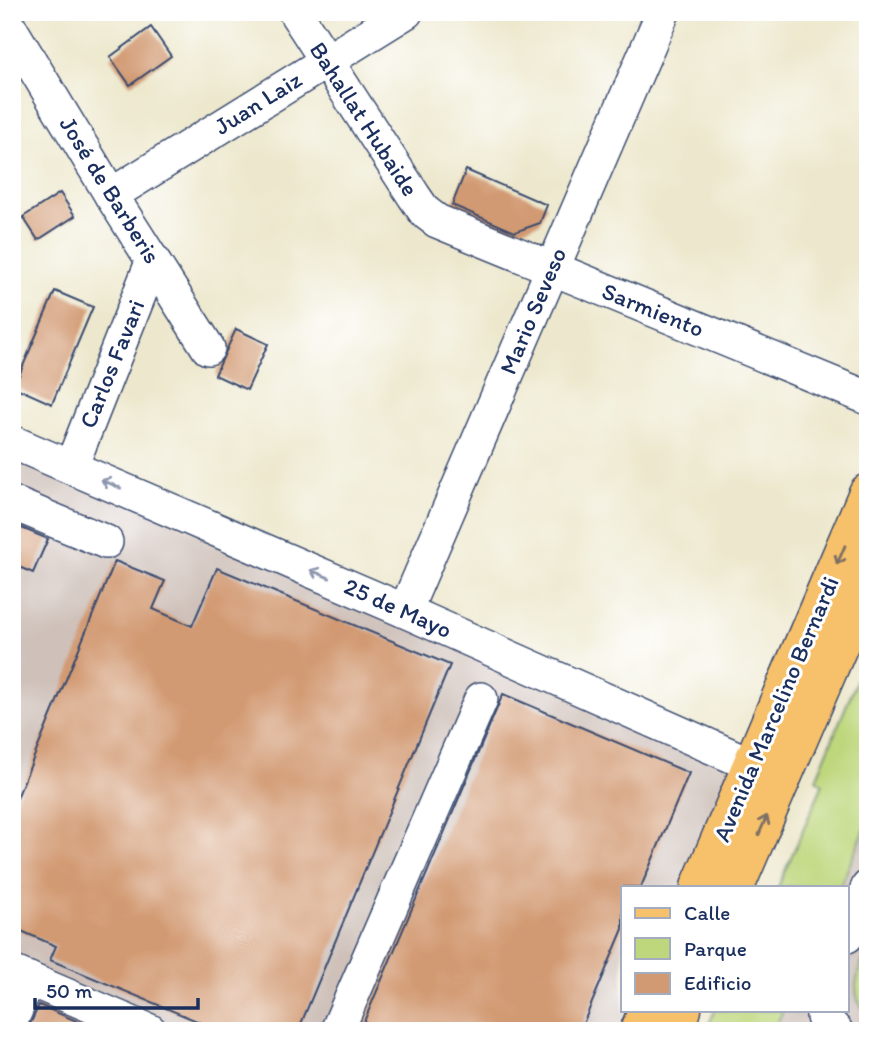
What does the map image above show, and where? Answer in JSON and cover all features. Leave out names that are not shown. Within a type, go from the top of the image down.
[{"type":"main road","name":"Avenida Marcelino Bernardi","points":[[735,886],[767,772],[868,492]]},
{"type":"main road","name":"Avenida Marcelino Bernardi","points":[[701,886],[767,772],[868,577]]},
{"type":"main road","points":[[639,1031],[647,1012]]},
{"type":"main road","points":[[673,1031],[681,1012]]},
{"type":"street","name":"Bahallat Hubaide","points":[[295,12],[425,212],[437,221]]},
{"type":"street","name":"Juan Laiz","points":[[111,195],[405,12]]},
{"type":"street","name":"Mario Seveso","points":[[405,611],[663,12]]},
{"type":"street","name":"José de Barberis","points":[[12,31],[208,348]]},
{"type":"street","name":"Sarmiento","points":[[437,221],[868,398]]},
{"type":"street","name":"Carlos Favari","points":[[71,467],[153,260]]},
{"type":"street","name":"25 de Mayo","points":[[12,442],[405,611],[767,772]]},
{"type":"street","points":[[12,503],[106,542]]},
{"type":"street","points":[[337,1031],[481,699]]},
{"type":"street","points":[[848,934],[868,887]]},
{"type":"street","points":[[12,1019],[21,976],[150,1031]]},
{"type":"street","points":[[823,1012],[823,1017],[836,1031]]},
{"type":"shaded area","points":[[12,453],[751,770],[699,886],[621,886],[621,1012],[644,1012],[636,1031],[12,1031]]},
{"type":"shaded area","points":[[868,653],[868,1031],[706,1031],[714,1012],[848,1012],[848,886],[778,886],[823,784],[816,779]]},
{"type":"green space","points":[[868,653],[868,822],[840,886],[778,886],[823,784],[816,779]]},
{"type":"green space","points":[[868,947],[868,1016],[858,999],[856,983]]},
{"type":"green space","points":[[714,1012],[782,1012],[774,1031],[706,1031]]},
{"type":"building","points":[[151,27],[171,56],[130,85],[110,57]]},
{"type":"building","points":[[466,170],[547,205],[540,223],[515,232],[452,205]]},
{"type":"building","points":[[60,193],[75,216],[38,240],[23,217]]},
{"type":"building","points":[[55,291],[93,307],[52,404],[14,387]]},
{"type":"building","points":[[236,329],[268,344],[247,390],[215,375]]},
{"type":"building","points":[[12,524],[48,539],[33,573],[12,564]]},
{"type":"building","points":[[115,561],[165,581],[153,609],[192,626],[217,568],[450,665],[298,1031],[221,1031],[50,960],[56,946],[12,927],[12,810]]},
{"type":"building","points":[[503,694],[689,773],[641,886],[621,886],[621,934],[580,1031],[360,1031]]},
{"type":"building","points":[[39,1005],[100,1031],[27,1031]]}]
